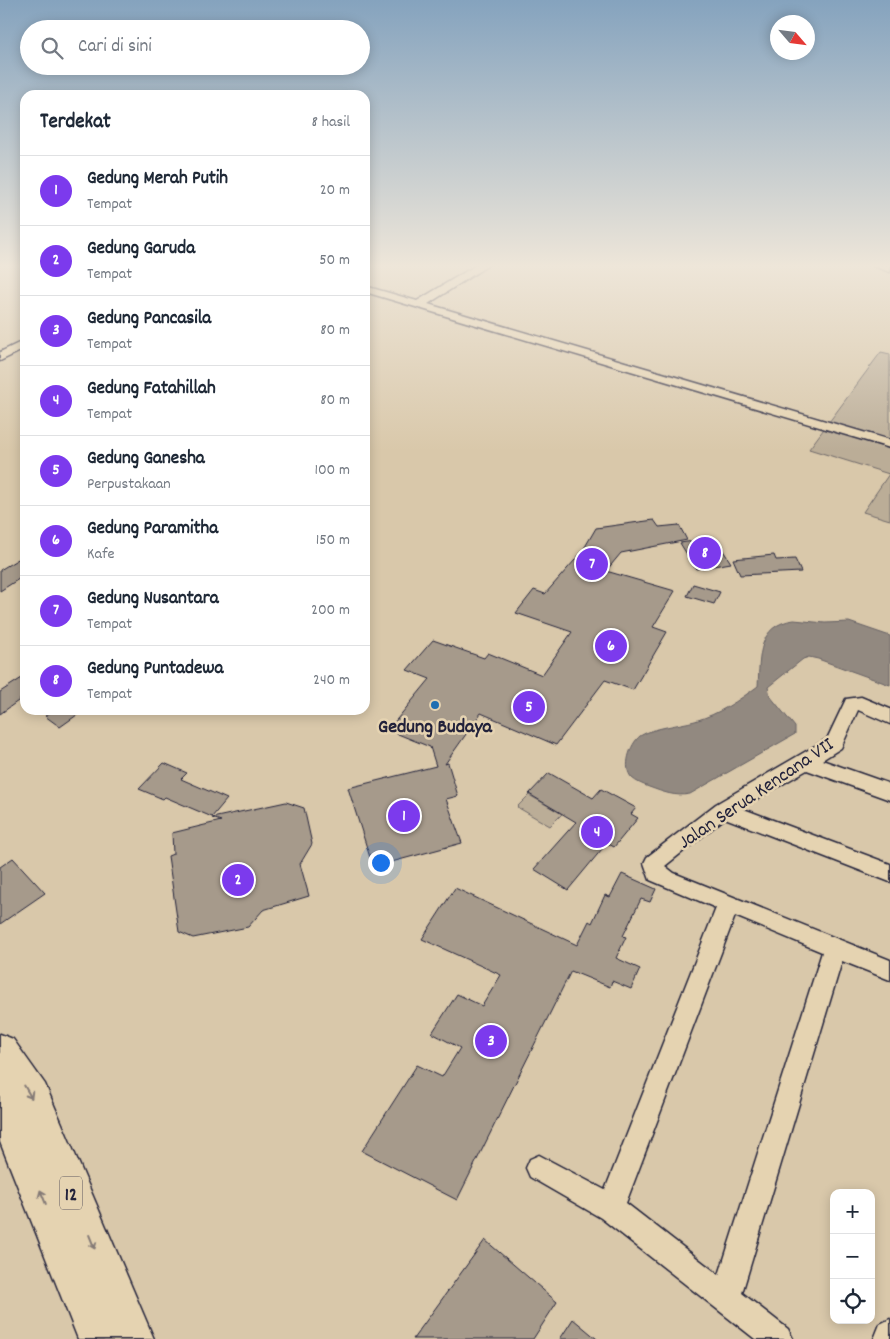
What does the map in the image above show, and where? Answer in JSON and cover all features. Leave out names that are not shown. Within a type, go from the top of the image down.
[{"type":"highway","name":"12","points":[[0,1052],[31,1097],[131,1339]]},
{"type":"highway","name":"12","points":[[0,1099],[8,1112],[101,1339]]},
{"type":"street","points":[[491,326],[890,444]]},
{"type":"street","points":[[0,357],[20,347]]},
{"type":"street","name":"Jalan Serua Kencana VII","points":[[890,717],[861,703],[852,704],[834,743],[805,762],[723,808],[654,862],[657,874],[834,949],[890,970]]},
{"type":"street","points":[[805,762],[890,792]]},
{"type":"street","points":[[723,808],[890,873]]},
{"type":"street","points":[[611,1208],[728,905]]},
{"type":"street","points":[[726,1299],[834,949]]},
{"type":"street","points":[[539,1168],[611,1208],[778,1339]]},
{"type":"street","points":[[889,1339],[890,1334]]},
{"type":"shaded area","points":[[881,352],[890,354],[890,520],[863,512],[889,474],[809,449]]},
{"type":"shaded area","points":[[794,620],[825,623],[849,622],[890,636],[890,685],[818,659],[809,657],[803,659],[768,687],[770,696],[795,727],[795,734],[690,794],[679,795],[664,792],[632,778],[629,774],[628,756],[640,736],[712,715],[736,702],[758,686],[759,664],[767,635],[773,628],[782,623]]},
{"type":"shaded area","points":[[529,795],[562,814],[550,826],[517,807]]},
{"type":"building","points":[[654,520],[659,527],[679,525],[687,540],[621,553],[606,571],[675,591],[653,627],[667,632],[633,690],[605,680],[556,745],[481,713],[445,764],[448,763],[458,796],[446,799],[462,843],[373,867],[348,788],[436,766],[430,747],[388,730],[430,679],[407,670],[433,640],[484,658],[488,653],[542,675],[572,632],[516,613],[534,590],[545,594],[582,552],[596,528]]},
{"type":"building","points":[[715,538],[731,563],[696,569],[680,543]]},
{"type":"building","points":[[774,555],[776,560],[795,559],[801,572],[740,575],[733,559]]},
{"type":"building","points":[[20,558],[20,578],[0,591],[0,570]]},
{"type":"building","points":[[693,584],[720,592],[714,604],[687,596]]},
{"type":"building","points":[[20,679],[20,700],[0,714],[0,692]]},
{"type":"building","points":[[46,715],[77,715],[60,727],[45,716]]},
{"type":"building","points":[[164,763],[187,773],[181,779],[227,799],[212,817],[165,797],[163,799],[139,789]]},
{"type":"building","points":[[549,773],[593,798],[601,789],[636,808],[631,814],[638,818],[614,847],[607,843],[568,890],[534,869],[576,822],[529,794]]},
{"type":"building","points":[[286,802],[304,808],[312,844],[300,864],[309,896],[263,910],[248,927],[193,938],[179,932],[168,856],[173,854],[172,833],[221,821],[212,818]]},
{"type":"building","points":[[13,858],[45,893],[0,924],[0,867]]},
{"type":"building","points":[[622,874],[656,889],[650,902],[641,899],[623,936],[626,937],[616,958],[640,969],[631,989],[612,981],[610,987],[571,971],[457,1200],[362,1151],[417,1065],[442,1077],[460,1048],[432,1033],[457,994],[482,1006],[501,975],[422,939],[455,888],[577,945],[589,921],[592,923],[605,895],[610,897]]},
{"type":"building","points":[[485,1240],[557,1302],[533,1339],[413,1339]]},
{"type":"building","points":[[573,1319],[597,1339],[560,1339]]},
{"type":"place","name":"Gedung Puntadewa","points":[[705,553]]},
{"type":"place","name":"Gedung Nusantara","points":[[592,564]]},
{"type":"place","name":"Gedung Paramitha","points":[[611,646]]},
{"type":"place","name":"Gedung Budaya","points":[[435,705]]},
{"type":"place","name":"Gedung Ganesha","points":[[529,707]]},
{"type":"place","name":"Gedung Merah Putih","points":[[404,816]]},
{"type":"place","name":"Gedung Fatahillah","points":[[597,832]]},
{"type":"place","name":"Gedung Garuda","points":[[238,880]]},
{"type":"place","name":"Gedung Pancasila","points":[[491,1041]]}]
